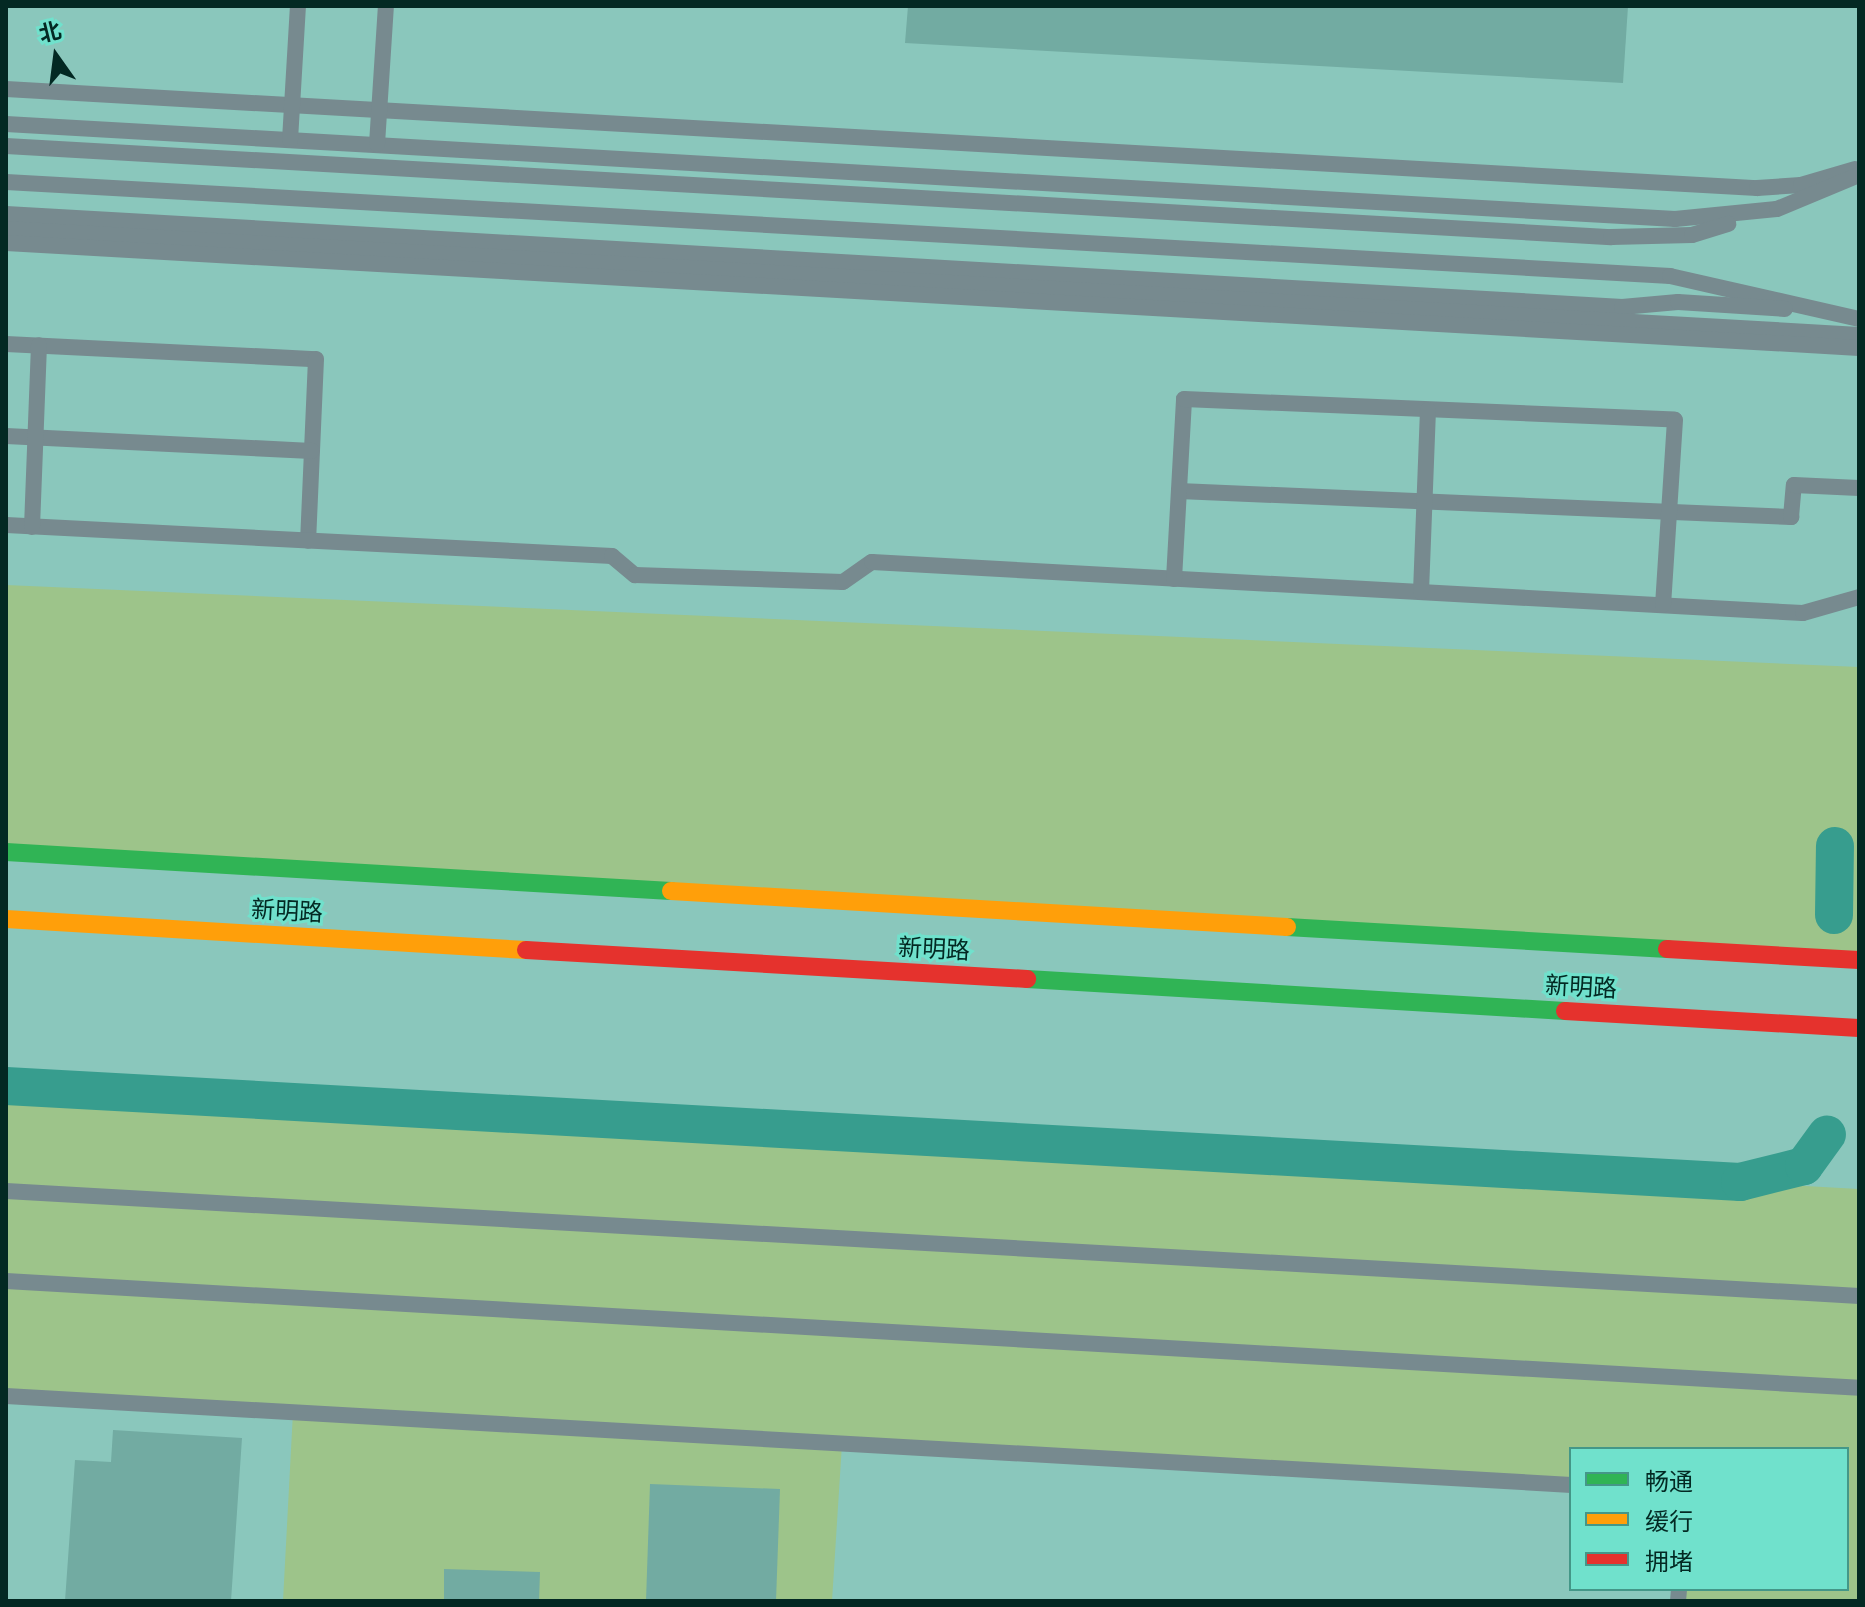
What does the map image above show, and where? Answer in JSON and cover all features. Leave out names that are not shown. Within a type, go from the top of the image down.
[{"type":"main road","name":"新明路","points":[[6,852],[1859,960]]},
{"type":"main road","name":"新明路","points":[[6,919],[1859,1028]]},
{"type":"lane","points":[[290,140],[298,6]]},
{"type":"lane","points":[[377,144],[386,6]]},
{"type":"lane","points":[[6,89],[1757,188],[1801,185],[1859,167]]},
{"type":"lane","points":[[6,124],[1675,219],[1777,209]]},
{"type":"lane","points":[[6,146],[1611,237],[1692,235],[1777,209],[1859,175]]},
{"type":"lane","points":[[6,182],[1670,276],[1859,319]]},
{"type":"lane","points":[[6,214],[1606,306],[1678,302],[1831,312]]},
{"type":"lane","points":[[6,229],[1859,335]]},
{"type":"lane","points":[[6,243],[1859,348]]},
{"type":"lane","points":[[6,344],[316,359],[308,541]]},
{"type":"lane","points":[[32,527],[39,345]]},
{"type":"lane","points":[[1174,579],[1184,399],[1675,420],[1663,605]]},
{"type":"lane","points":[[1421,592],[1428,410]]},
{"type":"lane","points":[[6,436],[312,451]]},
{"type":"lane","points":[[1179,491],[1791,517],[1794,485],[1859,488]]},
{"type":"lane","points":[[6,525],[612,556],[635,575],[843,582],[872,562],[1803,613],[1859,597]]},
{"type":"lane","points":[[6,1191],[1859,1296]]},
{"type":"lane","points":[[6,1281],[1859,1388]]},
{"type":"lane","points":[[6,1396],[1569,1485]]},
{"type":"green space","points":[[6,585],[1859,667],[1859,959],[6,846]]},
{"type":"green space","points":[[6,1086],[1859,1189],[1859,1601],[1678,1601],[1679,1591],[1849,1591],[1849,1447],[1569,1447],[1569,1485],[842,1444],[832,1601],[283,1601],[293,1412],[6,1396]]},
{"type":"building","points":[[908,6],[1628,6],[1623,83],[905,43]]},
{"type":"building","points":[[113,1430],[242,1438],[231,1601],[65,1601],[75,1460],[111,1462]]},
{"type":"building","points":[[650,1484],[780,1489],[776,1601],[646,1601]]},
{"type":"building","points":[[444,1569],[540,1572],[539,1601],[444,1601]]},
{"type":"waterway","points":[[1834,915],[1835,846]]},
{"type":"waterway","points":[[6,1086],[1740,1182],[1804,1166],[1827,1134]]},
{"type":"traffic: fast","points":[[6,852],[671,891]]},
{"type":"traffic: fast","points":[[1287,927],[1667,949]]},
{"type":"traffic: fast","points":[[1027,979],[1565,1011]]},
{"type":"traffic: slow","points":[[671,891],[1287,927]]},
{"type":"traffic: slow","points":[[6,919],[526,950]]},
{"type":"traffic: jam","points":[[1667,949],[1859,960]]},
{"type":"traffic: jam","points":[[526,950],[1027,979]]},
{"type":"traffic: jam","points":[[1565,1011],[1859,1028]]}]
